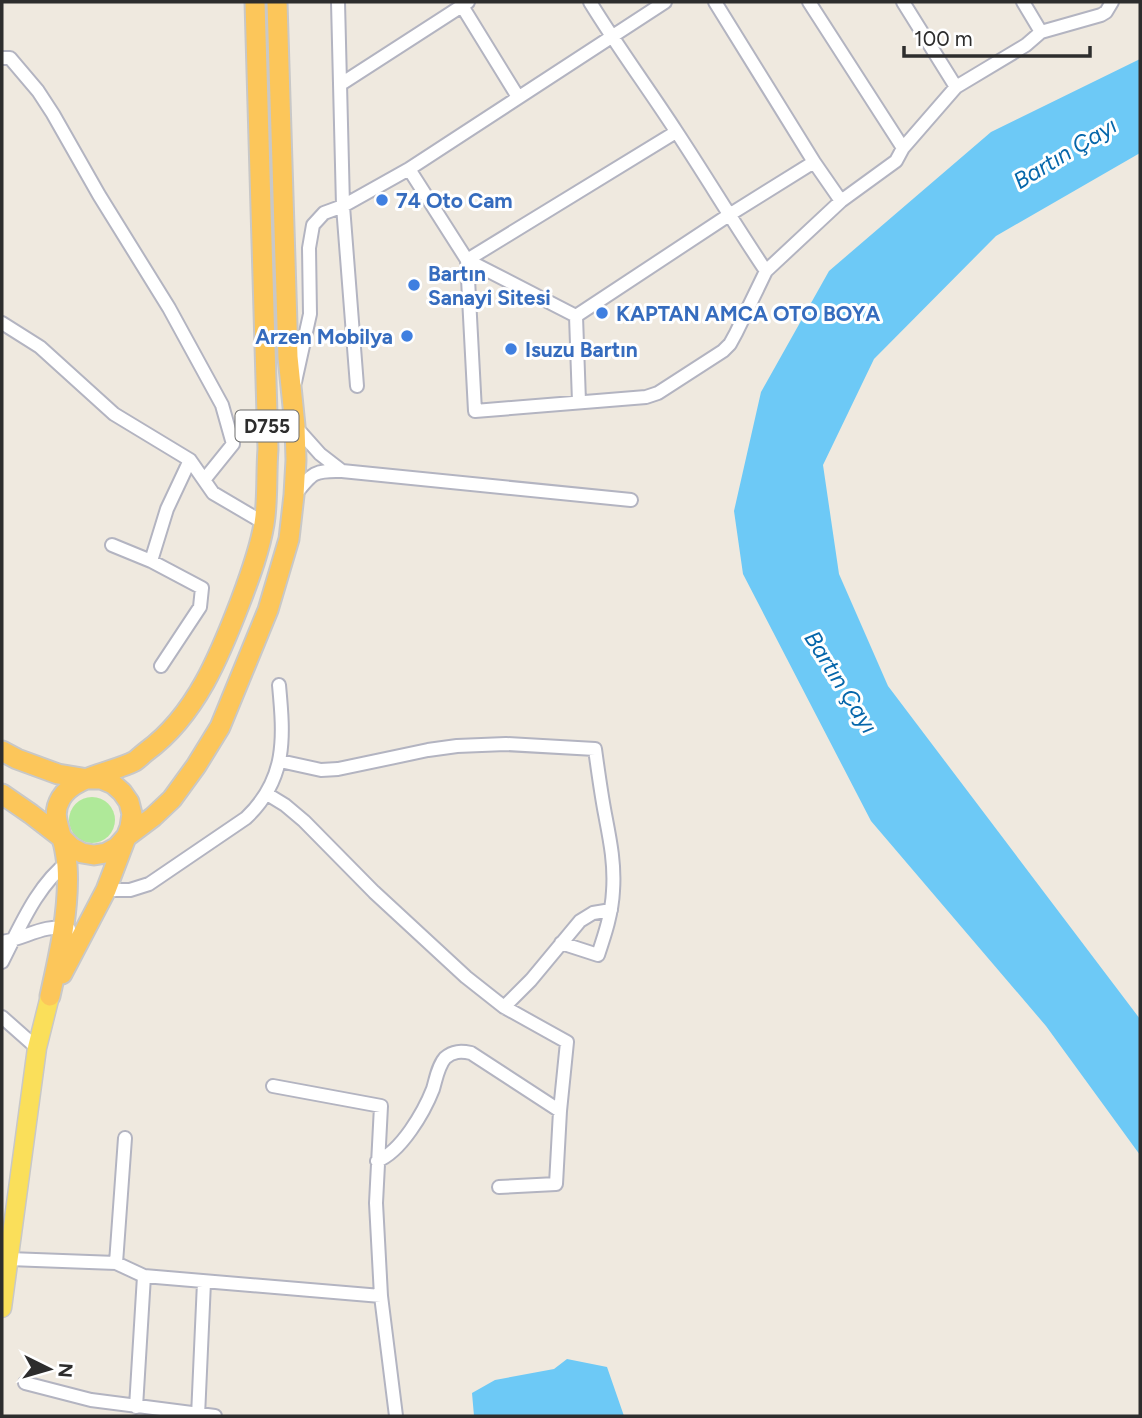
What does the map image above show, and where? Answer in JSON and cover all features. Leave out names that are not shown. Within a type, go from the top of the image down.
[{"type":"highway","name":"D755","points":[[88,779],[135,760],[163,740],[182,718],[205,682],[226,638],[249,578],[264,523],[267,437],[255,2]]},
{"type":"highway","name":"D755","points":[[74,857],[106,853],[117,847],[173,799],[196,766],[220,727],[268,610],[289,539],[296,460],[288,343],[277,2]]},
{"type":"highway","points":[[2,751],[58,774],[101,779],[113,784],[129,802],[132,814],[130,827],[106,890],[63,938]]},
{"type":"highway","points":[[50,996],[63,938],[67,875],[74,857],[57,826],[56,813],[66,790],[88,779]]},
{"type":"highway","points":[[2,794],[62,838]]},
{"type":"main road","points":[[2,1308],[7,1252],[37,1048],[50,996]]},
{"type":"street","points":[[338,2],[343,206],[357,386]]},
{"type":"street","points":[[590,2],[766,271]]},
{"type":"street","points":[[292,397],[310,314],[309,248],[313,225],[324,213],[343,206],[409,169],[665,2]]},
{"type":"street","points":[[715,2],[841,201]]},
{"type":"street","points":[[810,2],[903,148]]},
{"type":"street","points":[[903,2],[956,87]]},
{"type":"street","points":[[1023,2],[1041,32]]},
{"type":"street","points":[[409,169],[467,260],[475,411],[646,397],[657,393],[723,351],[736,334],[766,271],[841,201],[890,167],[956,87],[1026,45],[1041,32],[1101,15],[1112,2]]},
{"type":"street","points":[[341,84],[465,4],[518,97]]},
{"type":"street","points":[[2,58],[10,58],[53,114],[169,308],[222,405],[233,444],[204,480]]},
{"type":"street","points":[[467,260],[676,132]]},
{"type":"street","points":[[576,316],[814,162]]},
{"type":"street","points":[[467,260],[576,316]]},
{"type":"street","points":[[576,316],[579,402]]},
{"type":"street","points":[[2,324],[40,347],[114,414],[190,460],[213,492],[264,523]]},
{"type":"street","points":[[295,426],[320,454],[342,471]]},
{"type":"street","points":[[151,561],[167,509],[190,460]]},
{"type":"street","points":[[294,495],[308,478],[321,470],[631,500]]},
{"type":"street","points":[[112,545],[151,561],[202,588],[200,607],[161,666]]},
{"type":"street","points":[[106,890],[130,890],[149,884],[246,818],[257,807],[267,794],[280,761],[282,720],[279,685]]},
{"type":"street","points":[[280,761],[321,770],[457,746],[506,744],[595,749],[613,854],[611,910],[598,955],[561,943]]},
{"type":"street","points":[[267,794],[304,821],[374,892],[466,977],[504,1007],[567,1042],[556,1184],[499,1187]]},
{"type":"street","points":[[2,962],[7,942],[39,892],[50,877],[74,857]]},
{"type":"street","points":[[504,1007],[586,916],[611,910]]},
{"type":"street","points":[[7,942],[39,930],[63,938]]},
{"type":"street","points":[[2,1017],[37,1048]]},
{"type":"street","points":[[377,1161],[394,1152],[401,1143],[424,1108],[442,1062],[454,1052],[471,1053],[560,1111]]},
{"type":"street","points":[[273,1086],[381,1106],[377,1216],[381,1296],[396,1416]]},
{"type":"street","points":[[116,1263],[125,1138]]},
{"type":"street","points":[[7,1252],[116,1263],[144,1276],[381,1296]]},
{"type":"street","points":[[136,1407],[144,1276]]},
{"type":"street","points":[[198,1415],[204,1282]]},
{"type":"street","points":[[25,1384],[91,1400],[215,1416]]},
{"type":"green space","points":[[92,797],[108,804],[115,820],[108,836],[92,843],[76,836],[69,820],[76,804]]},
{"type":"water","name":"Bartın Çayı","points":[[1140,59],[1140,153],[996,236],[874,359],[823,465],[839,574],[888,686],[1140,1019],[1140,1155],[1046,1026],[871,821],[743,574],[734,511],[761,392],[829,271],[991,132]]},
{"type":"water","points":[[567,1359],[607,1367],[624,1416],[474,1416],[472,1393],[495,1380],[554,1369]]},
{"type":"place","name":"74 Oto Cam","points":[[382,200]]},
{"type":"place","name":"Bartın Sanayi Sitesi","points":[[414,285]]},
{"type":"place","name":"KAPTAN AMCA OTO BOYA","points":[[602,313]]},
{"type":"place","name":"Arzen Mobilya","points":[[407,336]]},
{"type":"place","name":"Isuzu Bartın","points":[[511,349]]}]
